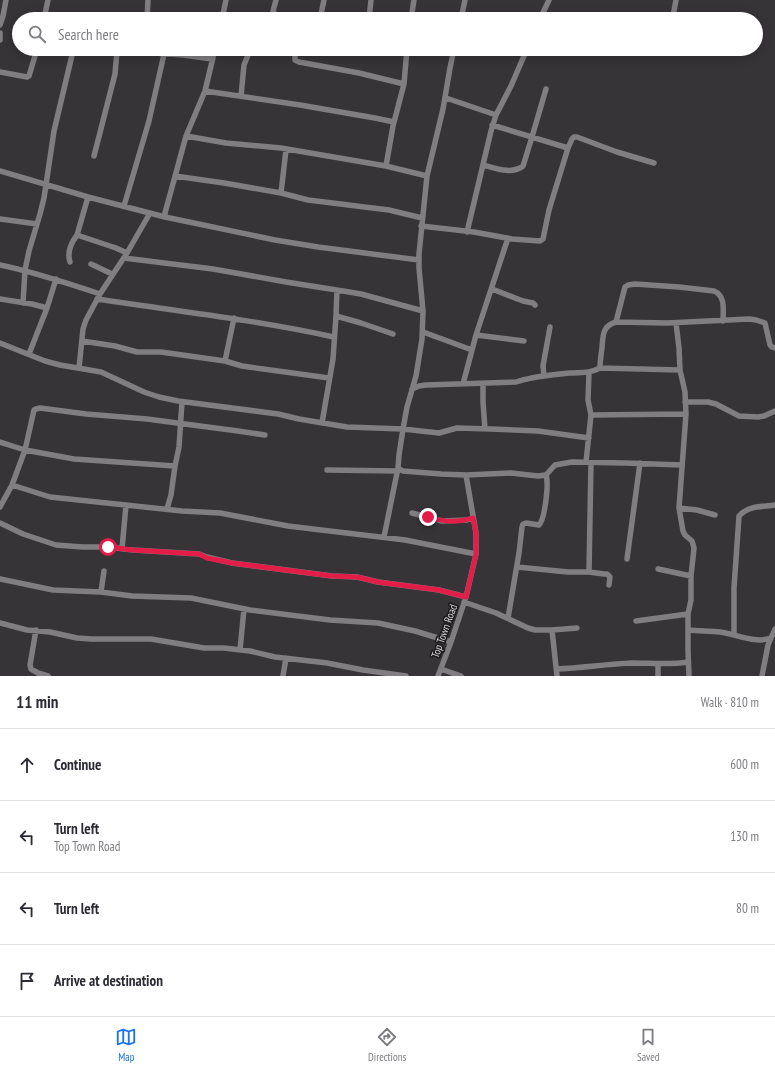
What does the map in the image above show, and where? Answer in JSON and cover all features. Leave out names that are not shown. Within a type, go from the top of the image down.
[{"type":"street","points":[[0,25],[6,0]]},
{"type":"street","points":[[45,12],[48,0]]},
{"type":"street","points":[[147,12],[148,0]]},
{"type":"street","points":[[223,12],[226,0]]},
{"type":"street","points":[[274,12],[276,0]]},
{"type":"street","points":[[321,12],[324,0]]},
{"type":"street","points":[[370,12],[371,0]]},
{"type":"street","points":[[412,12],[414,0]]},
{"type":"street","points":[[462,12],[465,0]]},
{"type":"street","points":[[543,12],[549,0]]},
{"type":"street","points":[[674,12],[676,0]]},
{"type":"street","points":[[0,33],[0,40]]},
{"type":"street","points":[[0,72],[27,77],[29,76],[35,56]]},
{"type":"street","points":[[23,302],[25,270],[40,214],[54,131],[72,56]]},
{"type":"street","points":[[94,156],[115,74],[117,56]]},
{"type":"street","points":[[124,206],[149,121],[164,56]]},
{"type":"street","points":[[190,56],[212,59]]},
{"type":"street","points":[[165,217],[186,136],[205,91],[213,56]]},
{"type":"street","points":[[241,96],[244,65],[248,56]]},
{"type":"street","points":[[295,56],[295,60],[299,62],[359,73],[404,84]]},
{"type":"street","points":[[386,166],[394,122],[404,84],[406,56]]},
{"type":"street","points":[[384,537],[398,469],[398,456],[407,407],[416,376],[423,332],[419,260],[421,226],[427,176],[446,98],[453,56]]},
{"type":"street","points":[[467,232],[492,125],[524,56]]},
{"type":"street","points":[[483,165],[514,170],[523,166],[546,89]]},
{"type":"street","points":[[205,91],[300,105],[394,122]]},
{"type":"street","points":[[446,98],[496,115]]},
{"type":"street","points":[[492,125],[568,148]]},
{"type":"street","points":[[186,136],[226,143],[268,146],[386,166],[427,176]]},
{"type":"street","points":[[421,226],[540,241],[543,239],[549,210],[568,148],[574,137],[578,137],[617,152],[654,163]]},
{"type":"street","points":[[281,193],[286,150]]},
{"type":"street","points":[[0,171],[88,197],[165,217],[275,240],[419,260]]},
{"type":"street","points":[[175,176],[281,193],[313,201],[389,210],[422,218]]},
{"type":"street","points":[[70,262],[68,258],[70,248],[77,235],[88,197]]},
{"type":"street","points":[[79,368],[84,325],[99,296],[125,256],[150,212]]},
{"type":"street","points":[[0,219],[37,224]]},
{"type":"street","points":[[77,235],[116,248],[125,256],[361,294],[423,311]]},
{"type":"street","points":[[463,384],[476,335],[508,238]]},
{"type":"street","points":[[0,264],[56,279],[99,296],[286,327],[334,337]]},
{"type":"street","points":[[91,264],[112,274]]},
{"type":"street","points":[[29,354],[47,308],[56,279]]},
{"type":"street","points":[[616,322],[625,288],[628,285],[635,284],[679,287],[714,291],[719,293],[723,299],[722,321]]},
{"type":"street","points":[[492,289],[535,305]]},
{"type":"street","points":[[322,423],[333,359],[337,290]]},
{"type":"street","points":[[0,299],[23,302],[47,308]]},
{"type":"street","points":[[336,316],[393,334]]},
{"type":"street","points":[[225,361],[234,318]]},
{"type":"street","points":[[600,368],[602,337],[604,331],[608,325],[616,322],[676,323],[749,319],[762,321],[765,323],[770,345],[775,348]]},
{"type":"street","points":[[676,323],[686,414],[679,508],[683,531],[692,541],[694,548],[691,576],[691,600],[688,614],[688,662],[691,676]]},
{"type":"street","points":[[544,376],[543,366],[550,328]]},
{"type":"street","points":[[423,332],[472,350]]},
{"type":"street","points":[[476,335],[524,341]]},
{"type":"street","points":[[82,341],[115,346],[137,352],[161,352],[225,361],[248,367],[329,378]]},
{"type":"street","points":[[0,343],[60,365],[106,374],[154,396],[182,402],[278,414],[347,427],[403,429],[439,433],[457,428],[538,431],[589,438]]},
{"type":"street","points":[[412,389],[426,385],[516,382],[544,376],[589,373],[600,368],[680,370]]},
{"type":"street","points":[[589,373],[588,400],[591,415],[589,438],[589,572]]},
{"type":"street","points":[[483,384],[485,429]]},
{"type":"street","points":[[167,509],[171,495],[179,447],[182,402]]},
{"type":"street","points":[[685,402],[708,402],[716,404],[739,416],[758,417],[775,411]]},
{"type":"street","points":[[0,507],[12,485],[25,450],[34,410],[36,409],[40,408],[114,416],[238,431],[266,436]]},
{"type":"street","points":[[591,415],[686,414]]},
{"type":"street","points":[[0,442],[25,450],[74,459],[175,466]]},
{"type":"street","points":[[327,470],[398,469],[408,472],[466,475],[511,474],[538,476],[546,475],[555,465],[572,462],[682,465]]},
{"type":"street","points":[[627,559],[640,463]]},
{"type":"street","name":"Top Town Road","points":[[438,676],[465,600],[476,554],[476,533],[466,475]]},
{"type":"street","points":[[508,618],[523,524],[539,525],[542,523],[547,484],[546,475]]},
{"type":"street","points":[[12,485],[50,497],[186,512],[220,513],[288,526],[384,537],[476,554]]},
{"type":"street","points":[[122,549],[126,505]]},
{"type":"street","points":[[734,635],[734,588],[739,516],[746,510],[753,507],[775,505]]},
{"type":"street","points":[[679,508],[697,510],[715,515]]},
{"type":"street","points":[[412,513],[442,521],[466,520],[473,518]]},
{"type":"street","points":[[0,522],[23,534],[56,546],[108,547],[151,552],[199,554],[207,558],[232,563],[325,575],[357,577],[378,582],[439,590],[535,630],[577,628]]},
{"type":"street","points":[[517,567],[604,574],[609,576],[609,584]]},
{"type":"street","points":[[658,569],[691,576]]},
{"type":"street","points":[[101,592],[104,571]]},
{"type":"street","points":[[0,579],[53,590],[101,592],[132,596],[191,598],[244,609],[334,620],[378,623],[415,631],[451,642]]},
{"type":"street","points":[[240,650],[244,609]]},
{"type":"street","points":[[636,621],[688,614]]},
{"type":"street","points":[[0,623],[27,630],[50,632],[77,638],[151,639],[204,648],[224,648],[257,652],[275,657],[342,665],[363,670],[406,676]]},
{"type":"street","points":[[762,676],[768,644],[775,629]]},
{"type":"street","points":[[36,630],[30,664],[31,669],[48,676]]},
{"type":"street","points":[[552,630],[557,676]]},
{"type":"street","points":[[688,630],[721,632],[754,639],[765,640],[771,638]]},
{"type":"street","points":[[283,676],[286,658]]},
{"type":"street","points":[[557,669],[586,668],[630,663],[674,664],[688,662]]},
{"type":"street","points":[[658,664],[658,676]]},
{"type":"street","points":[[441,669],[461,676]]},
{"type":"route","points":[[108,547],[199,554],[207,558],[232,563],[332,576],[357,577],[378,582],[439,590],[466,597],[476,554],[476,533],[473,518],[466,520],[442,521],[428,517]]}]
